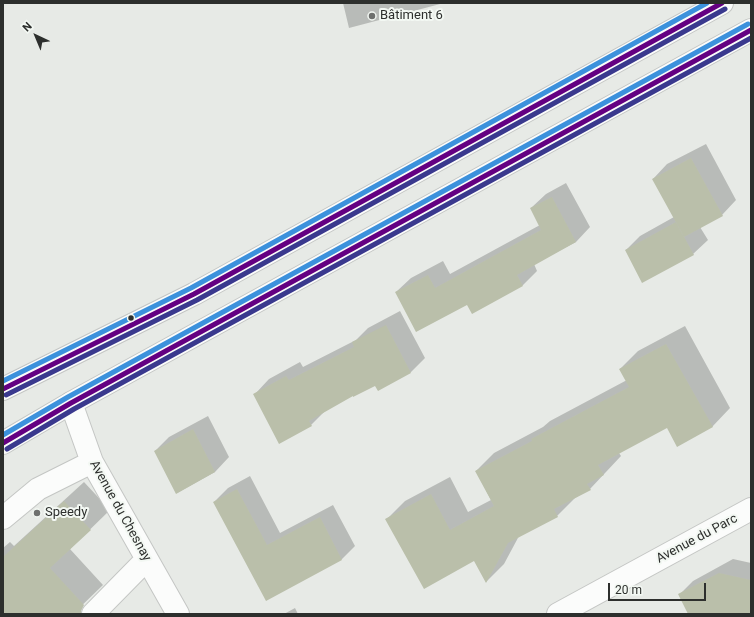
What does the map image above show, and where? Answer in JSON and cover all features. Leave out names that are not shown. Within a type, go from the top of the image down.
[{"type":"main road","points":[[3,389],[194,294],[722,3]]},
{"type":"main road","points":[[3,443],[71,403],[751,30]]},
{"type":"main road","name":"Avenue du Chesnay","points":[[71,403],[92,462],[178,614]]},
{"type":"main road","points":[[3,518],[38,489],[92,462]]},
{"type":"main road","name":"Avenue du Parc","points":[[558,614],[751,509]]},
{"type":"main road","points":[[105,609],[147,559]]},
{"type":"building","points":[[691,158],[723,216],[684,237],[652,179]]},
{"type":"building","points":[[552,197],[576,242],[517,275],[523,286],[472,314],[467,305],[416,332],[395,292],[428,275],[435,288],[541,230],[530,208]]},
{"type":"building","points":[[676,222],[694,255],[642,283],[625,250]]},
{"type":"building","points":[[386,325],[411,373],[378,391],[375,386],[353,396],[309,421],[312,426],[279,444],[253,394],[286,376],[289,380],[354,347],[352,342]]},
{"type":"building","points":[[666,344],[713,427],[677,447],[667,428],[598,465],[604,475],[587,484],[591,490],[554,509],[558,517],[508,543],[486,583],[474,561],[424,589],[385,519],[431,494],[450,530],[494,506],[475,471],[532,441],[531,439],[629,387],[619,369]]},
{"type":"building","points":[[193,429],[215,472],[176,494],[154,451]]},
{"type":"building","points":[[237,489],[267,545],[320,517],[342,560],[266,601],[213,502]]},
{"type":"building","points":[[64,501],[91,530],[50,568],[84,605],[81,614],[3,614],[3,557]]},
{"type":"building","points":[[719,573],[751,580],[751,614],[688,614],[678,594]]},
{"type":"transit line","points":[[3,381],[191,288],[707,3]]},
{"type":"transit line","points":[[3,389],[194,294],[722,3]]},
{"type":"transit line","points":[[6,395],[197,300],[725,9]]},
{"type":"transit line","points":[[3,435],[68,397],[748,24]]},
{"type":"transit line","points":[[3,443],[71,403],[751,30]]},
{"type":"transit line","points":[[7,449],[74,409],[751,38]]},
{"type":"place","name":"Bâtiment 6","points":[[372,16]]},
{"type":"place","name":"Speedy","points":[[37,513]]}]
